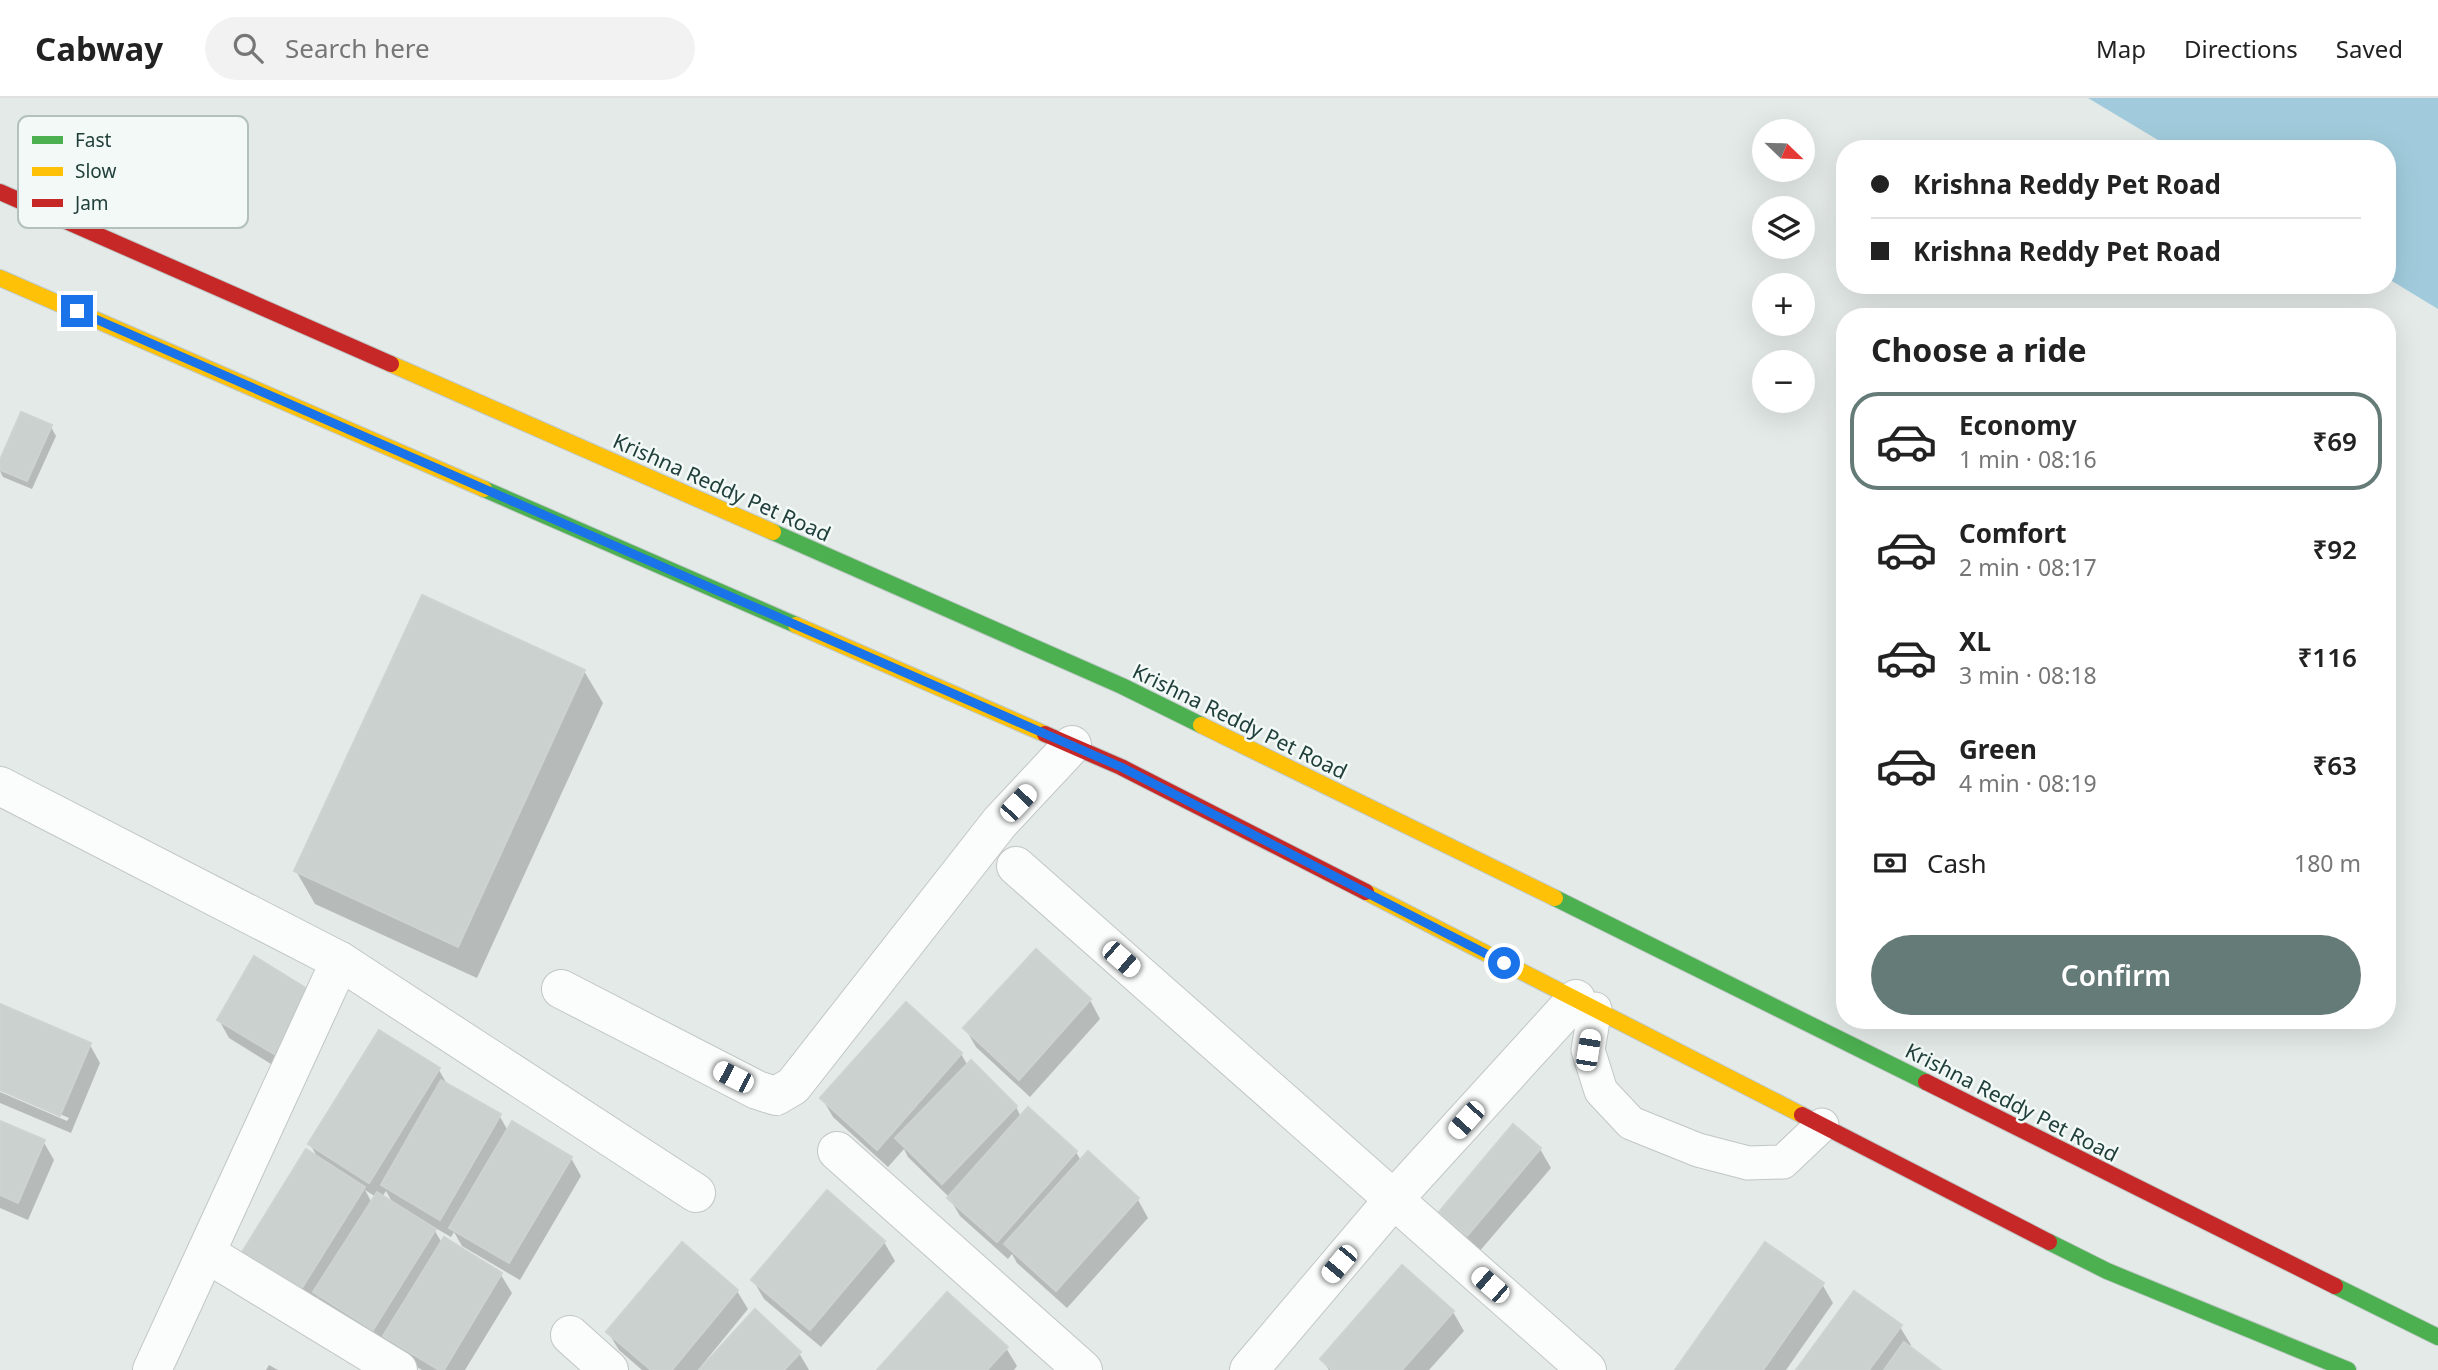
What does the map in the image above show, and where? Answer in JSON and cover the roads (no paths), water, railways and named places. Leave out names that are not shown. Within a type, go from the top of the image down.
[{"type":"main road","name":"Krishna Reddy Pet Road","points":[[0,192],[18,200]]},
{"type":"main road","name":"Krishna Reddy Pet Road","points":[[82,228],[1122,687],[1622,931],[2438,1337]]},
{"type":"main road","points":[[2,285],[1121,767],[2107,1271],[2348,1370]]},
{"type":"street","points":[[561,989],[757,1090],[776,1096],[793,1086],[1000,822],[1072,745]]},
{"type":"street","points":[[0,786],[340,961],[696,1193]]},
{"type":"street","points":[[1016,866],[1587,1370]]},
{"type":"street","points":[[152,1370],[340,961]]},
{"type":"street","points":[[1249,1370],[1393,1200],[1586,1004]]},
{"type":"street","points":[[837,1151],[1083,1370]]},
{"type":"street","points":[[206,1253],[398,1370]]},
{"type":"street","points":[[570,1335],[609,1370]]},
{"type":"lane","points":[[1586,1004],[1588,1050],[1601,1091],[1631,1123],[1698,1150],[1748,1163],[1783,1162],[1822,1125]]},
{"type":"water","points":[[2088,98],[2438,98],[2438,309],[2396,283],[2396,140],[2158,140]]}]
